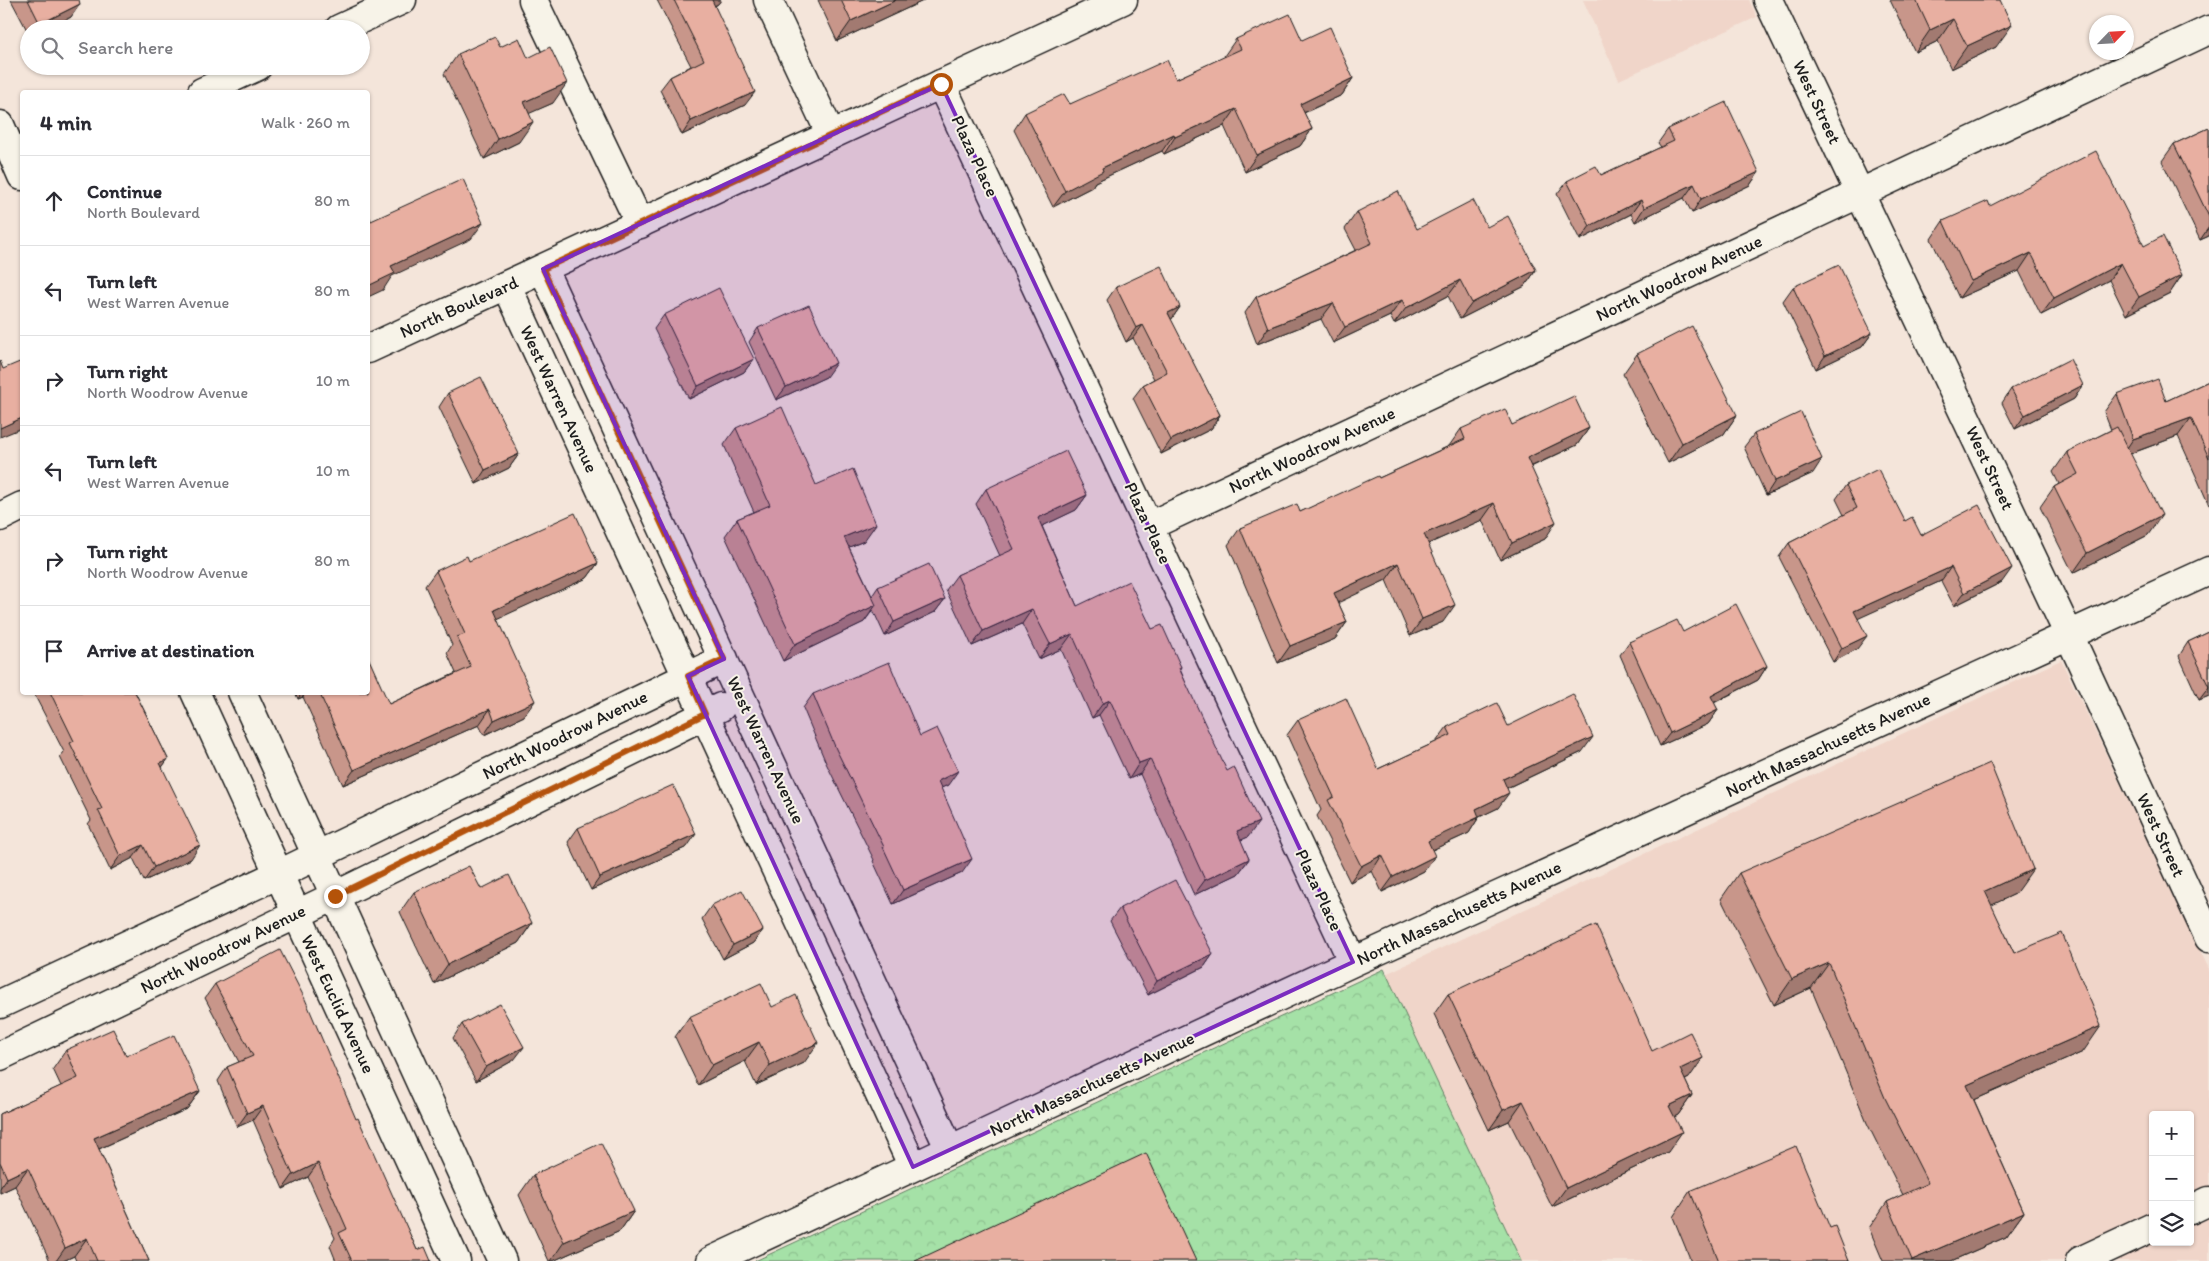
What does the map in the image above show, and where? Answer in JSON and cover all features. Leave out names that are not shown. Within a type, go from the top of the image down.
[{"type":"street","points":[[359,20],[402,0]]},
{"type":"street","points":[[533,0],[640,224]]},
{"type":"street","points":[[768,0],[831,135]]},
{"type":"street","name":"North Boulevard","points":[[370,348],[1123,0]]},
{"type":"street","name":"West Street","points":[[1768,0],[2069,635],[2209,938]]},
{"type":"street","name":"North Woodrow Avenue","points":[[1149,526],[2209,30]]},
{"type":"street","points":[[206,90],[239,75]]},
{"type":"street","name":"Plaza Place","points":[[941,84],[1353,962]]},
{"type":"street","points":[[0,125],[20,171]]},
{"type":"street","name":"West Warren Avenue","points":[[543,269],[950,1150]]},
{"type":"street","name":"West Warren Avenue","points":[[507,286],[914,1167]]},
{"type":"street","points":[[0,517],[20,507]]},
{"type":"street","name":"North Massachusetts Avenue","points":[[711,1261],[1353,962],[2209,571]]},
{"type":"street","name":"North Woodrow Avenue","points":[[0,1004],[279,874],[724,659]]},
{"type":"street","name":"West Euclid Avenue","points":[[196,695],[456,1261]]},
{"type":"street","points":[[243,695],[502,1261]]},
{"type":"street","name":"North Woodrow Avenue","points":[[0,1056],[335,896],[741,697]]},
{"type":"street","points":[[2194,1208],[2209,1202]]},
{"type":"street","points":[[2080,1261],[2149,1230]]},
{"type":"highlighted area","points":[[941,84],[1353,962],[913,1167],[688,676],[724,659],[543,269]]},
{"type":"shaded area","points":[[1583,0],[1749,0],[1757,17],[1619,80]]},
{"type":"shaded area","points":[[2061,660],[2209,969],[2209,1261],[768,1261]]},
{"type":"green space","points":[[1384,969],[1521,1261],[755,1261]]},
{"type":"building","points":[[28,0],[79,0],[80,4],[48,20],[38,20]]},
{"type":"building","points":[[674,0],[712,0],[755,92],[691,121],[670,77],[704,60]]},
{"type":"building","points":[[841,0],[896,0],[851,21]]},
{"type":"building","points":[[1916,0],[2000,0],[2012,25],[1967,46],[1953,19],[1930,30]]},
{"type":"building","points":[[1290,14],[1302,40],[1330,27],[1353,78],[1300,104],[1312,129],[1257,155],[1236,109],[1175,137],[1174,134],[1102,168],[1103,171],[1065,191],[1025,113],[1064,94],[1070,104],[1167,60],[1176,79],[1241,49],[1236,39]]},
{"type":"building","points":[[495,37],[500,47],[519,38],[528,58],[550,47],[567,83],[524,102],[533,122],[498,139],[458,54]]},
{"type":"building","points":[[1726,102],[1759,172],[1701,199],[1694,184],[1644,208],[1641,200],[1590,226],[1567,181],[1596,166],[1601,175],[1674,141],[1668,129]]},
{"type":"building","points":[[2209,128],[2209,217],[2174,144]]},
{"type":"building","points":[[2096,151],[2144,246],[2163,236],[2182,275],[2139,297],[2121,263],[2054,298],[2031,253],[1971,281],[1943,221],[1988,201],[1990,206]]},
{"type":"building","points":[[463,179],[483,223],[391,266],[395,273],[370,285],[370,218],[371,221]]},
{"type":"building","points":[[1398,191],[1417,229],[1473,200],[1487,227],[1508,216],[1536,270],[1472,303],[1460,280],[1406,308],[1402,300],[1345,327],[1333,303],[1268,328],[1256,297],[1372,243],[1357,212]]},
{"type":"building","points":[[1839,265],[1872,333],[1825,356],[1793,287]]},
{"type":"building","points":[[1161,266],[1180,307],[1168,313],[1220,415],[1171,440],[1143,385],[1167,372],[1143,325],[1136,328],[1116,287]]},
{"type":"building","points":[[719,288],[754,359],[698,386],[664,315]]},
{"type":"building","points":[[809,305],[836,363],[786,387],[758,328]]},
{"type":"building","points":[[1692,326],[1737,415],[1682,443],[1637,354]]},
{"type":"building","points":[[2070,359],[2083,385],[2025,415],[2011,389]]},
{"type":"building","points":[[0,361],[3,369],[20,362],[20,419],[0,428]]},
{"type":"building","points":[[481,377],[519,454],[485,470],[448,393]]},
{"type":"building","points":[[2158,379],[2166,401],[2209,381],[2209,458],[2191,418],[2133,439],[2117,394]]},
{"type":"building","points":[[1574,396],[1589,428],[1527,458],[1556,522],[1512,543],[1494,503],[1424,534],[1455,605],[1422,619],[1398,563],[1334,593],[1347,622],[1290,646],[1240,528],[1297,504],[1300,512],[1378,476],[1379,478],[1465,439],[1461,429],[1505,409],[1512,425]]},
{"type":"building","points":[[782,407],[816,485],[853,469],[876,524],[844,537],[876,605],[795,644],[737,519],[770,505],[736,428]]},
{"type":"building","points":[[1801,412],[1822,459],[1775,481],[1754,434]]},
{"type":"building","points":[[2117,427],[2162,515],[2087,553],[2054,487],[2078,474],[2067,452]]},
{"type":"building","points":[[1066,451],[1087,495],[1038,518],[1077,606],[1129,581],[1152,629],[1162,625],[1181,667],[1179,668],[1227,771],[1234,767],[1259,822],[1237,831],[1249,859],[1205,880],[1150,759],[1139,763],[1110,700],[1103,703],[1072,634],[1050,644],[1032,609],[983,631],[957,575],[1014,549],[986,489]]},
{"type":"building","points":[[1878,469],[1905,521],[1912,517],[1921,535],[1979,505],[2012,568],[1964,593],[1951,567],[1854,611],[1867,636],[1842,648],[1789,543],[1857,508],[1846,485]]},
{"type":"building","points":[[575,513],[598,563],[494,610],[535,701],[494,720],[490,709],[354,770],[320,695],[370,695],[370,661],[389,704],[471,667],[457,637],[465,634],[436,571],[467,556],[469,561]]},
{"type":"building","points":[[929,564],[945,599],[894,622],[878,587]]},
{"type":"building","points":[[1736,604],[1767,666],[1711,696],[1718,710],[1670,733],[1629,642],[1677,620],[1683,632]]},
{"type":"building","points":[[2209,632],[2209,687],[2188,642]]},
{"type":"building","points":[[889,662],[920,736],[937,728],[958,771],[938,781],[972,859],[903,890],[836,749],[813,694]]},
{"type":"building","points":[[1573,694],[1593,737],[1503,779],[1509,793],[1476,809],[1479,817],[1428,841],[1435,856],[1393,877],[1382,855],[1361,866],[1328,800],[1334,797],[1298,720],[1346,698],[1378,769],[1451,735],[1447,727],[1497,703],[1508,726]]},
{"type":"building","points":[[51,695],[136,695],[168,759],[160,763],[200,845],[154,867],[143,845],[120,856],[98,810],[102,809],[70,743],[74,741]]},
{"type":"building","points":[[1990,763],[2033,869],[1985,891],[2014,953],[2062,933],[2101,1026],[1967,1085],[2024,1212],[1912,1260],[1887,1202],[1928,1183],[1885,1098],[1829,963],[1792,979],[1739,873]]},
{"type":"building","points":[[673,785],[696,834],[600,877],[578,828]]},
{"type":"building","points":[[469,866],[481,889],[509,875],[532,923],[448,964],[414,892]]},
{"type":"building","points":[[1175,880],[1213,954],[1157,981],[1120,908]]},
{"type":"building","points":[[742,890],[763,930],[733,945],[712,905]]},
{"type":"building","points":[[1596,925],[1652,1051],[1690,1032],[1703,1058],[1680,1069],[1692,1095],[1669,1106],[1682,1132],[1566,1188],[1523,1101],[1503,1110],[1448,994]]},
{"type":"building","points":[[280,950],[305,999],[356,1119],[358,1118],[417,1250],[425,1247],[431,1261],[352,1261],[339,1233],[347,1229],[318,1163],[293,1175],[263,1106],[247,1113],[227,1067],[253,1056],[215,984]]},
{"type":"building","points":[[761,983],[772,1007],[796,995],[818,1043],[770,1065],[759,1042],[712,1065],[689,1017]]},
{"type":"building","points":[[500,1004],[524,1047],[486,1067],[462,1024]]},
{"type":"building","points":[[113,1029],[126,1056],[174,1035],[200,1091],[94,1138],[149,1261],[97,1261],[87,1238],[65,1248],[28,1168],[7,1178],[0,1162],[0,1114],[78,1078],[66,1050]]},
{"type":"building","points":[[601,1143],[634,1211],[564,1242],[533,1175]]},
{"type":"building","points":[[1796,1146],[1830,1228],[1835,1226],[1849,1261],[1719,1261],[1690,1191]]},
{"type":"building","points":[[1146,1153],[1196,1261],[915,1261]]},
{"type":"route","points":[[335,896],[705,714],[688,676],[724,659],[543,269],[941,84]]}]
